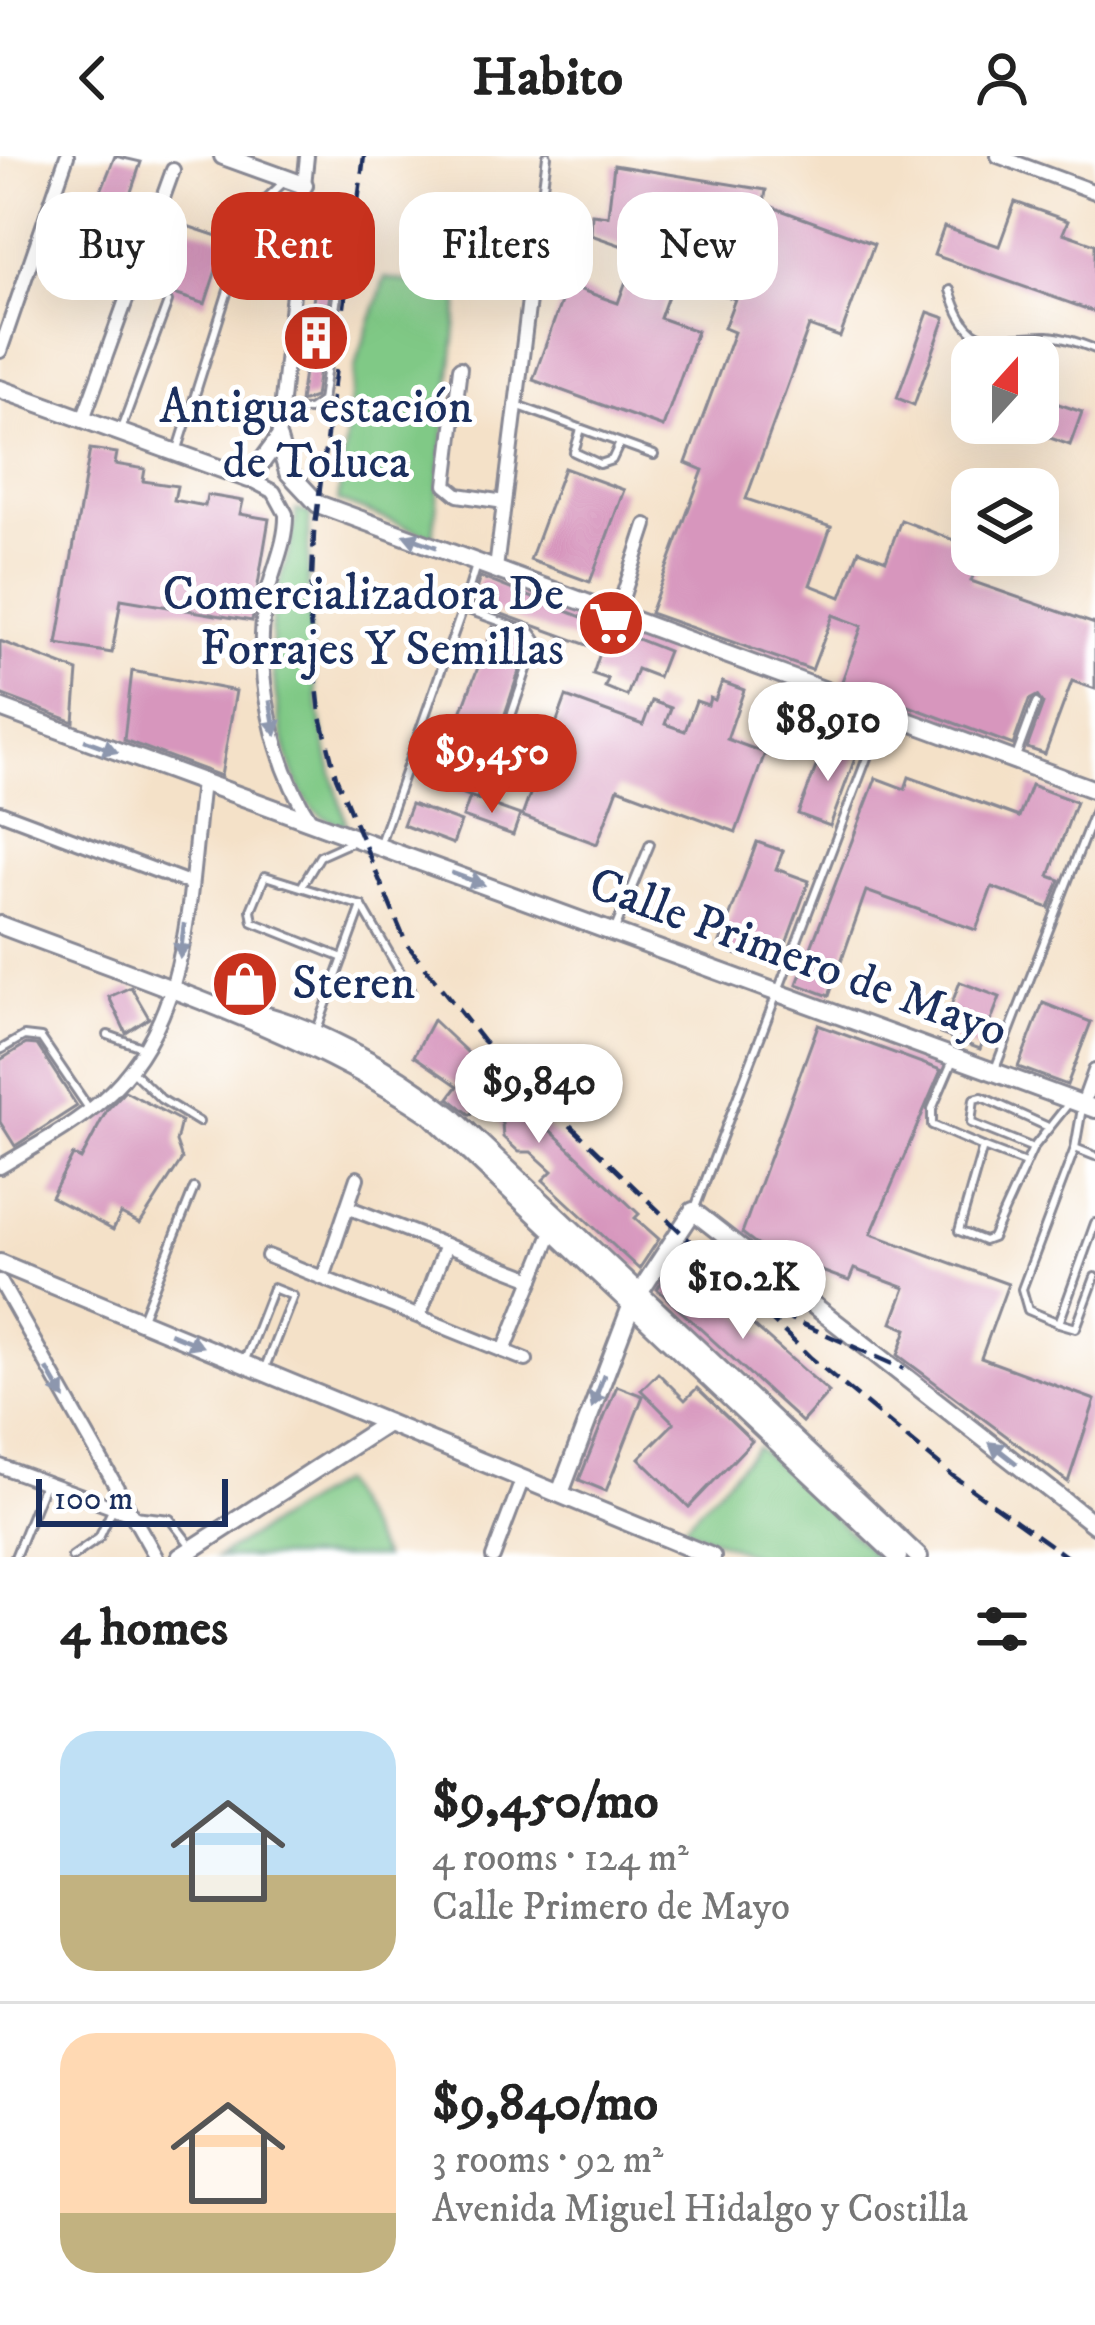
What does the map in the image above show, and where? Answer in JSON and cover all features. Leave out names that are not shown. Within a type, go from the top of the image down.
[{"type":"main road","points":[[223,156],[296,182]]},
{"type":"main road","points":[[0,389],[257,483],[278,440]]},
{"type":"main road","points":[[278,440],[288,472],[318,504],[1095,790]]},
{"type":"main road","name":"Calle Primero de Mayo","points":[[0,708],[1083,1104]]},
{"type":"main road","points":[[0,925],[218,1008],[404,1098],[451,1131],[919,1557]]},
{"type":"main road","points":[[218,1008],[254,1012],[314,1036],[425,1094],[553,1227]]},
{"type":"main road","points":[[560,1493],[635,1297],[693,1210],[1095,1525]]},
{"type":"main road","points":[[0,1263],[712,1557]]},
{"type":"main road","points":[[764,1419],[898,1557]]},
{"type":"main road","points":[[186,1553],[387,1423]]},
{"type":"street","points":[[0,351],[67,156]]},
{"type":"street","points":[[278,440],[296,182],[308,156]]},
{"type":"street","points":[[998,156],[1095,192]]},
{"type":"street","points":[[83,419],[173,170]]},
{"type":"street","points":[[496,569],[529,300]]},
{"type":"street","points":[[460,368],[446,485],[458,496],[504,502]]},
{"type":"street","points":[[257,483],[281,501],[287,525],[265,605],[269,695],[286,778],[312,821]]},
{"type":"street","points":[[617,614],[646,525]]},
{"type":"street","points":[[0,1167],[90,1110],[147,1049],[173,991],[202,783]]},
{"type":"street","points":[[0,812],[189,884]]},
{"type":"street","points":[[1083,1104],[1095,1071]]},
{"type":"street","points":[[323,1278],[357,1178]]},
{"type":"street","points":[[347,1207],[533,1279]]},
{"type":"street","points":[[504,1351],[553,1227]]},
{"type":"street","points":[[419,1316],[446,1245]]},
{"type":"street","points":[[268,1256],[526,1360]]},
{"type":"street","points":[[0,1281],[157,1557]]},
{"type":"street","points":[[0,1466],[132,1514]]},
{"type":"street","points":[[493,1557],[523,1478]]},
{"type":"lane","points":[[542,192],[547,156]]},
{"type":"lane","points":[[281,192],[296,182]]},
{"type":"lane","points":[[950,290],[960,323],[976,336],[1015,340],[1054,336],[1095,349]]},
{"type":"lane","points":[[176,453],[222,300]]},
{"type":"lane","points":[[281,409],[309,410],[322,401],[336,300]]},
{"type":"lane","points":[[120,432],[169,302]]},
{"type":"lane","points":[[516,405],[654,454]]},
{"type":"lane","points":[[581,429],[573,450],[578,456],[604,464],[620,443]]},
{"type":"lane","points":[[379,847],[477,562]]},
{"type":"lane","points":[[463,608],[532,632],[537,640],[493,770]]},
{"type":"lane","points":[[1015,761],[1036,703]]},
{"type":"lane","points":[[693,1210],[884,712]]},
{"type":"lane","points":[[994,1072],[1095,810]]},
{"type":"lane","points":[[303,884],[320,856],[358,840]]},
{"type":"lane","points":[[614,933],[650,844]]},
{"type":"lane","points":[[344,958],[250,918],[266,875],[362,906],[411,991]]},
{"type":"lane","points":[[314,1036],[362,906]]},
{"type":"lane","points":[[108,1035],[147,1049]]},
{"type":"lane","points":[[0,1050],[24,1036],[41,1039],[90,1110]]},
{"type":"lane","points":[[954,1057],[932,1109],[932,1125],[1025,1163]]},
{"type":"lane","points":[[131,1070],[161,1099],[199,1122]]},
{"type":"lane","points":[[1033,1148],[971,1123],[968,1115],[974,1099],[982,1097],[1046,1126]]},
{"type":"lane","points":[[983,1147],[958,1224],[963,1234],[984,1241],[992,1238],[1046,1126],[1083,1104]]},
{"type":"lane","points":[[1083,1104],[1075,1148],[1022,1289],[1028,1310],[1076,1328],[1095,1277]]},
{"type":"lane","points":[[1075,1148],[1095,1156]]},
{"type":"lane","points":[[141,1322],[194,1188]]},
{"type":"lane","points":[[1059,1323],[1095,1223]]},
{"type":"lane","points":[[243,1364],[272,1288],[292,1296],[263,1372]]},
{"type":"lane","points":[[15,1557],[44,1482]]},
{"type":"lane","points":[[72,1557],[99,1538],[113,1508]]},
{"type":"lane","points":[[132,1514],[170,1519],[186,1553]]},
{"type":"green space","points":[[385,278],[399,280],[399,300],[459,300],[433,537],[338,501],[355,367]]},
{"type":"green space","points":[[296,510],[310,513],[313,672],[326,748],[347,826],[318,813],[303,794],[280,720],[272,620]]},
{"type":"green space","points":[[757,1447],[877,1557],[757,1557],[683,1527]]},
{"type":"green space","points":[[339,1482],[383,1557],[217,1557]]},
{"type":"building","points":[[115,156],[141,162],[131,192],[101,191]]},
{"type":"building","points":[[614,165],[766,190],[617,192],[617,244],[593,236],[593,214],[608,216]]},
{"type":"building","points":[[1015,202],[1068,221],[1063,233],[1095,244],[1095,312],[934,255],[944,227],[999,246]]},
{"type":"building","points":[[778,209],[874,244],[840,337],[809,326],[746,499],[831,527],[810,585],[841,597],[859,550],[886,560],[901,520],[951,539],[951,576],[973,576],[971,581],[1095,624],[1095,689],[1072,681],[1045,754],[1027,748],[1043,704],[1037,696],[1029,700],[1013,745],[842,681],[862,626],[833,615],[812,670],[650,613],[703,470],[686,463],[734,332],[724,328],[735,300],[778,300]]},
{"type":"building","points":[[187,226],[211,234],[211,285],[205,304],[187,298]]},
{"type":"building","points":[[593,294],[618,303],[666,300],[660,318],[697,331],[663,427],[533,380],[562,300],[593,300]]},
{"type":"building","name":"Antigua estación de Toluca","points":[[313,300],[329,300],[315,397],[300,402]]},
{"type":"building","points":[[928,312],[945,318],[914,405],[897,398]]},
{"type":"building","points":[[1059,404],[1082,412],[1070,445],[1059,441]]},
{"type":"building","points":[[90,449],[117,453],[115,464],[145,469],[143,481],[177,486],[174,500],[205,506],[207,495],[243,501],[240,514],[269,519],[252,621],[121,599],[112,653],[57,644]]},
{"type":"building","points":[[564,468],[624,490],[590,582],[530,560]]},
{"type":"building","points":[[480,577],[668,651],[658,677],[637,669],[627,696],[605,687],[608,679],[593,674],[601,650],[472,603]]},
{"type":"building","points":[[493,627],[529,641],[477,799],[435,783]]},
{"type":"building","points":[[0,641],[78,671],[74,722],[0,694]]},
{"type":"building","points":[[132,671],[236,691],[221,776],[124,740]]},
{"type":"building","points":[[722,682],[744,690],[727,739],[765,753],[736,832],[618,788],[597,844],[522,816],[566,697],[643,725],[652,701],[671,708],[665,724],[685,731],[696,701],[708,705],[710,698],[715,700]]},
{"type":"building","points":[[826,741],[857,753],[830,826],[798,814]]},
{"type":"building","points":[[909,777],[1019,817],[1031,785],[1076,802],[1049,876],[1060,880],[1049,908],[992,887],[976,930],[866,891],[829,996],[797,984],[876,778],[905,789]]},
{"type":"building","points":[[470,797],[520,815],[513,835],[463,817]]},
{"type":"building","points":[[411,804],[461,822],[453,844],[403,825]]},
{"type":"building","points":[[757,842],[783,851],[776,869],[809,881],[783,952],[750,940],[744,957],[718,948]]},
{"type":"building","points":[[960,982],[1000,997],[980,1049],[940,1034]]},
{"type":"building","points":[[131,987],[149,1018],[126,1033],[109,997]]},
{"type":"building","points":[[1043,1003],[1091,1022],[1067,1085],[1018,1067]]},
{"type":"building","points":[[433,1020],[639,1214],[635,1218],[659,1239],[639,1269],[543,1180],[552,1171],[531,1152],[519,1152],[503,1137],[502,1123],[481,1105],[470,1115],[449,1098],[458,1086],[414,1056]]},
{"type":"building","points":[[818,1025],[941,1070],[871,1234],[1008,1284],[981,1358],[1095,1400],[1068,1482],[898,1355],[907,1329],[892,1323],[905,1288],[854,1269],[849,1281],[764,1250],[742,1233]]},
{"type":"building","points":[[26,1044],[37,1045],[77,1106],[15,1146],[0,1122],[0,1060]]},
{"type":"building","points":[[125,1091],[181,1121],[176,1142],[182,1159],[140,1224],[121,1214],[113,1230],[51,1197],[73,1155],[81,1159],[107,1110]]},
{"type":"building","points":[[678,1259],[829,1392],[802,1422],[657,1289]]},
{"type":"building","points":[[658,1373],[685,1400],[697,1388],[752,1441],[689,1507],[639,1458],[674,1423],[641,1390]]},
{"type":"building","points":[[617,1386],[643,1396],[606,1491],[579,1480]]},
{"type":"railway","points":[[364,156],[314,533],[310,622],[320,713],[336,777],[406,943],[483,1041],[811,1358],[953,1476],[1067,1557]]},
{"type":"railway","points":[[777,1313],[904,1369]]},
{"type":"place","name":"Antigua estación de Toluca","points":[[316,338]]},
{"type":"place","name":"Comercializadora De Forrajes Y Semillas","points":[[611,623]]},
{"type":"place","name":"Steren","points":[[245,984]]}]
